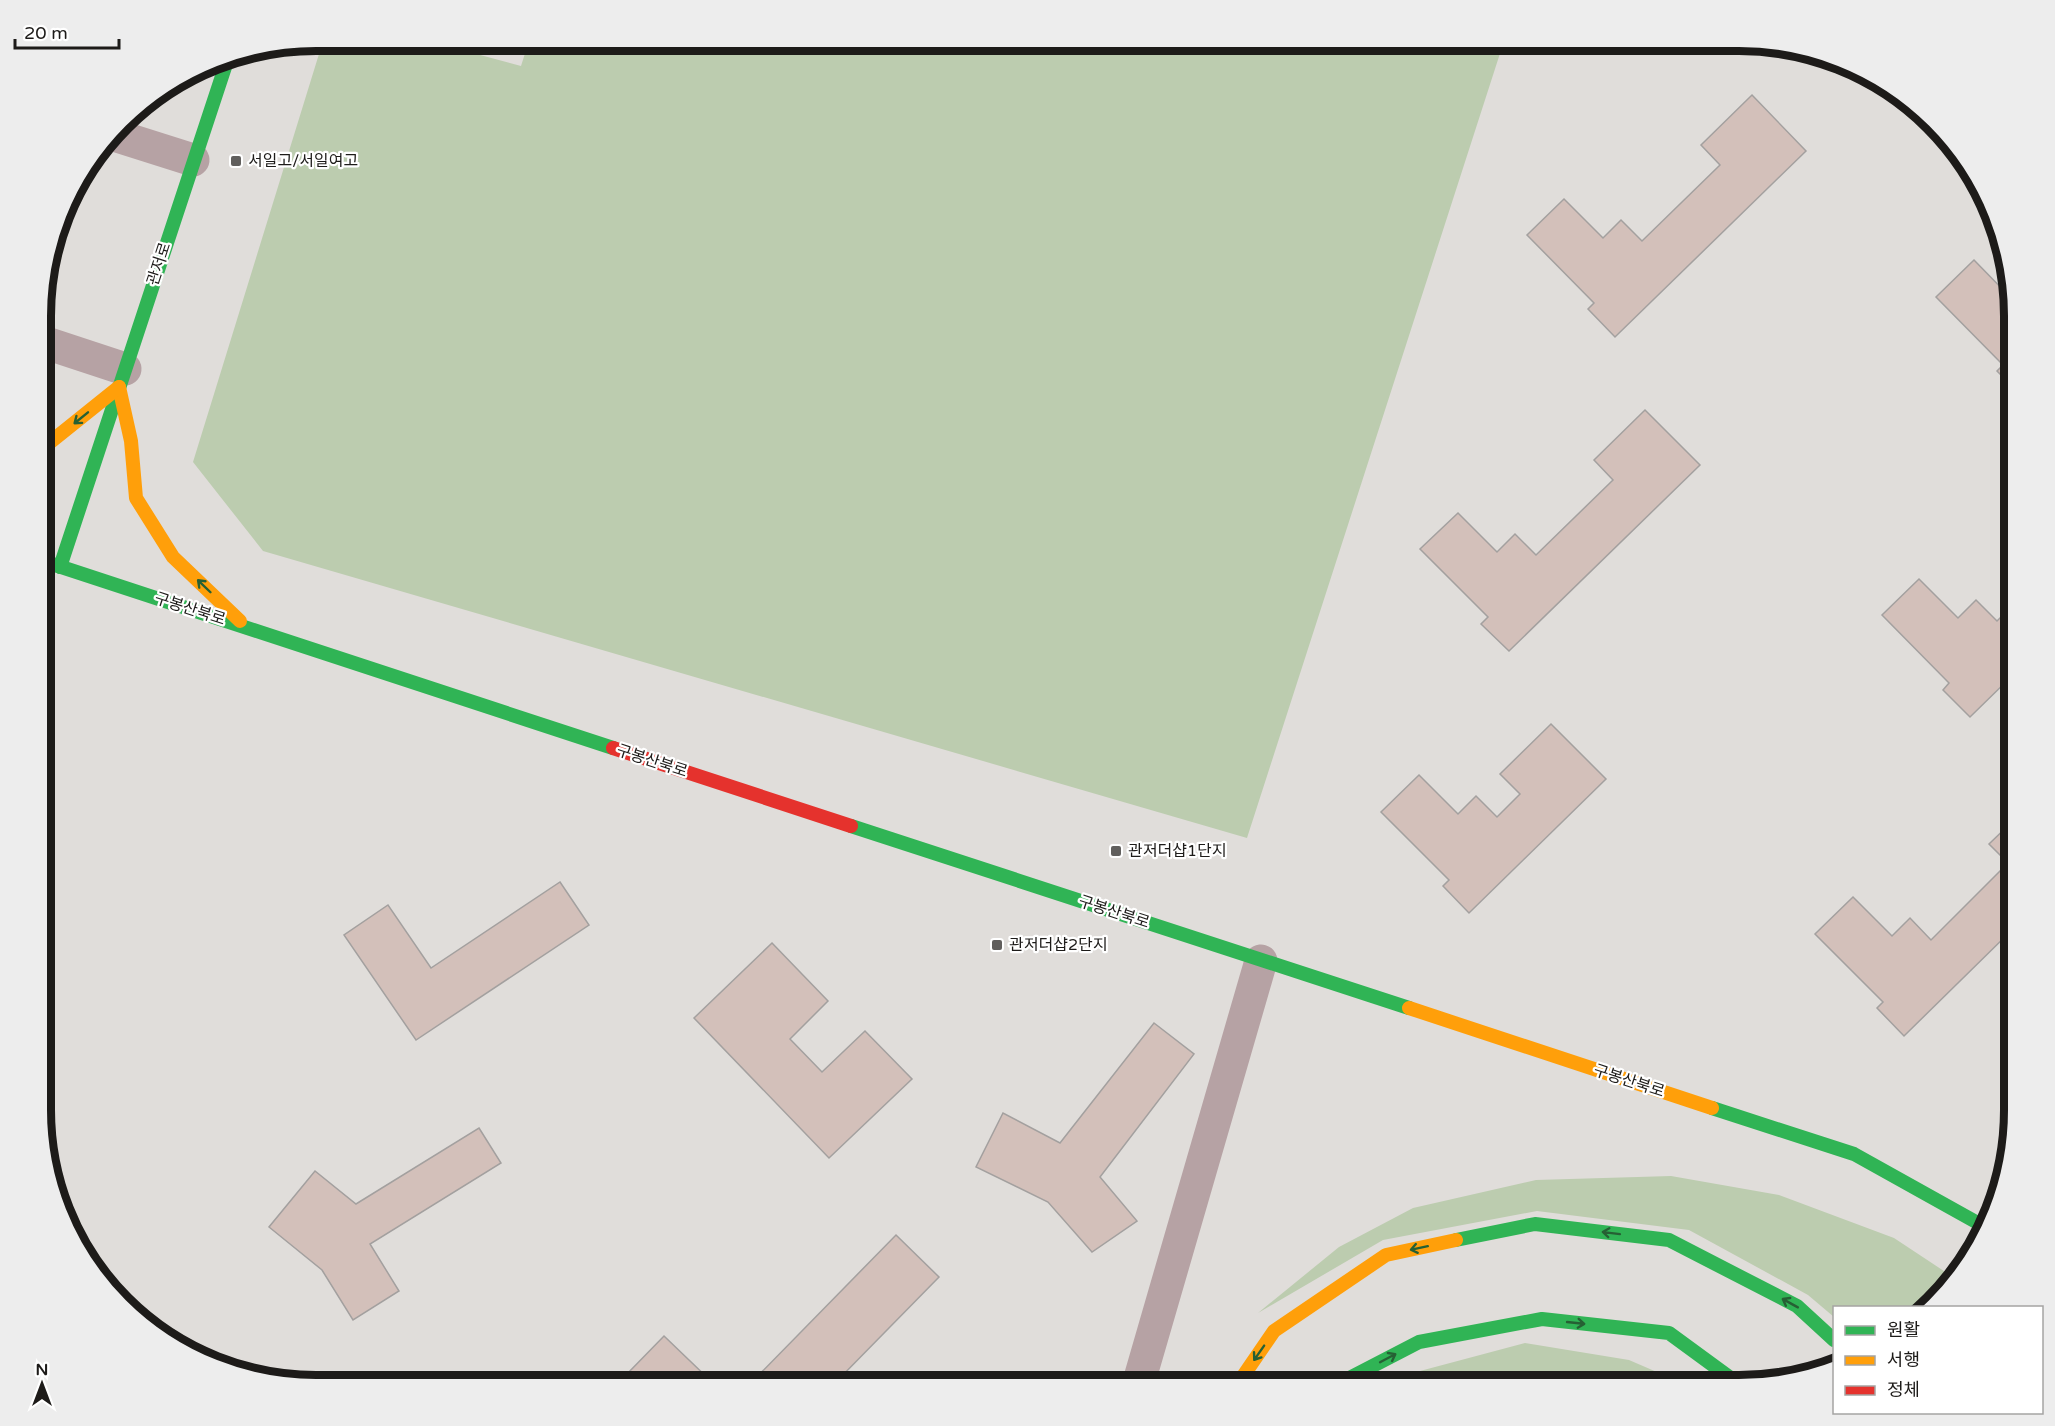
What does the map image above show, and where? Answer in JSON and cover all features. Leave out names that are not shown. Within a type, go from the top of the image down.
[{"type":"main road","name":"관저로","points":[[60,567],[225,67]]},
{"type":"main road","points":[[51,441],[122,378]]},
{"type":"main road","points":[[122,378],[136,498],[173,557],[246,627]]},
{"type":"main road","name":"구봉산북로","points":[[51,564],[1854,1154],[1979,1223]]},
{"type":"main road","points":[[1243,1375],[1274,1331],[1386,1255],[1535,1224],[1670,1240],[1797,1306],[1833,1339]]},
{"type":"main road","points":[[1355,1375],[1419,1342],[1542,1319],[1669,1333],[1726,1375]]},
{"type":"street","points":[[121,137],[193,160]]},
{"type":"street","points":[[51,346],[122,378]]},
{"type":"street","points":[[1141,1375],[1262,961]]},
{"type":"green space","points":[[320,51],[465,51],[521,66],[526,51],[1501,51],[1247,838],[263,551],[193,462]]},
{"type":"green space","points":[[1671,1176],[1779,1195],[1894,1238],[1947,1273],[1917,1306],[1833,1306],[1833,1316],[1808,1295],[1689,1230],[1537,1211],[1383,1240],[1258,1313],[1339,1247],[1413,1208],[1536,1180]]},
{"type":"green space","points":[[1525,1343],[1629,1360],[1664,1375],[1405,1375]]},
{"type":"building","points":[[1752,95],[1806,151],[1615,337],[1588,309],[1594,303],[1527,235],[1564,199],[1603,238],[1621,220],[1642,241],[1720,165],[1701,145]]},
{"type":"building","points":[[1974,260],[2002,289],[2004,378],[1997,371],[2003,365],[1936,297]]},
{"type":"building","points":[[1645,410],[1700,465],[1509,651],[1481,624],[1488,617],[1420,549],[1458,513],[1497,552],[1515,534],[1536,555],[1613,480],[1594,460]]},
{"type":"building","points":[[1919,579],[1958,618],[1976,600],[1997,621],[2004,614],[2004,684],[1970,717],[1943,690],[1949,683],[1882,615]]},
{"type":"building","points":[[1551,724],[1606,779],[1469,913],[1443,886],[1449,880],[1381,812],[1419,775],[1458,814],[1476,796],[1497,817],[1520,794],[1500,774]]},
{"type":"building","points":[[2004,830],[2004,859],[1989,844]]},
{"type":"building","points":[[2004,867],[2004,938],[1904,1036],[1877,1008],[1883,1002],[1815,934],[1853,897],[1892,936],[1910,918],[1931,940]]},
{"type":"building","points":[[560,882],[589,925],[416,1040],[344,935],[388,905],[431,968]]},
{"type":"building","points":[[772,943],[828,1001],[790,1039],[822,1072],[865,1031],[912,1079],[829,1158],[694,1018]]},
{"type":"building","points":[[1154,1023],[1194,1054],[1100,1177],[1137,1221],[1092,1252],[1048,1202],[976,1167],[1003,1113],[1060,1143]]},
{"type":"building","points":[[479,1128],[501,1163],[370,1244],[399,1291],[353,1320],[322,1270],[269,1227],[315,1171],[356,1204]]},
{"type":"building","points":[[896,1235],[939,1277],[843,1375],[759,1375]]},
{"type":"building","points":[[664,1336],[705,1375],[628,1375]]},
{"type":"traffic: fast","points":[[60,567],[225,67]]},
{"type":"traffic: fast","points":[[51,564],[613,748]]},
{"type":"traffic: fast","points":[[851,826],[1409,1008]]},
{"type":"traffic: fast","points":[[1712,1108],[1854,1154],[1979,1223]]},
{"type":"traffic: fast","points":[[1456,1240],[1535,1224],[1669,1240],[1797,1306],[1833,1339]]},
{"type":"traffic: fast","points":[[1355,1375],[1419,1342],[1542,1319],[1669,1333],[1726,1375]]},
{"type":"traffic: slow","points":[[119,387],[131,441],[136,498],[173,557],[240,621]]},
{"type":"traffic: slow","points":[[51,442],[119,387]]},
{"type":"traffic: slow","points":[[1409,1008],[1712,1108]]},
{"type":"traffic: slow","points":[[1244,1375],[1274,1331],[1386,1255],[1456,1240]]},
{"type":"traffic: jam","points":[[613,748],[851,826]]},
{"type":"place","name":"서일고/서일여고","points":[[236,161]]},
{"type":"place","name":"관저더샵1단지","points":[[1116,851]]},
{"type":"place","name":"관저더샵2단지","points":[[997,945]]}]
